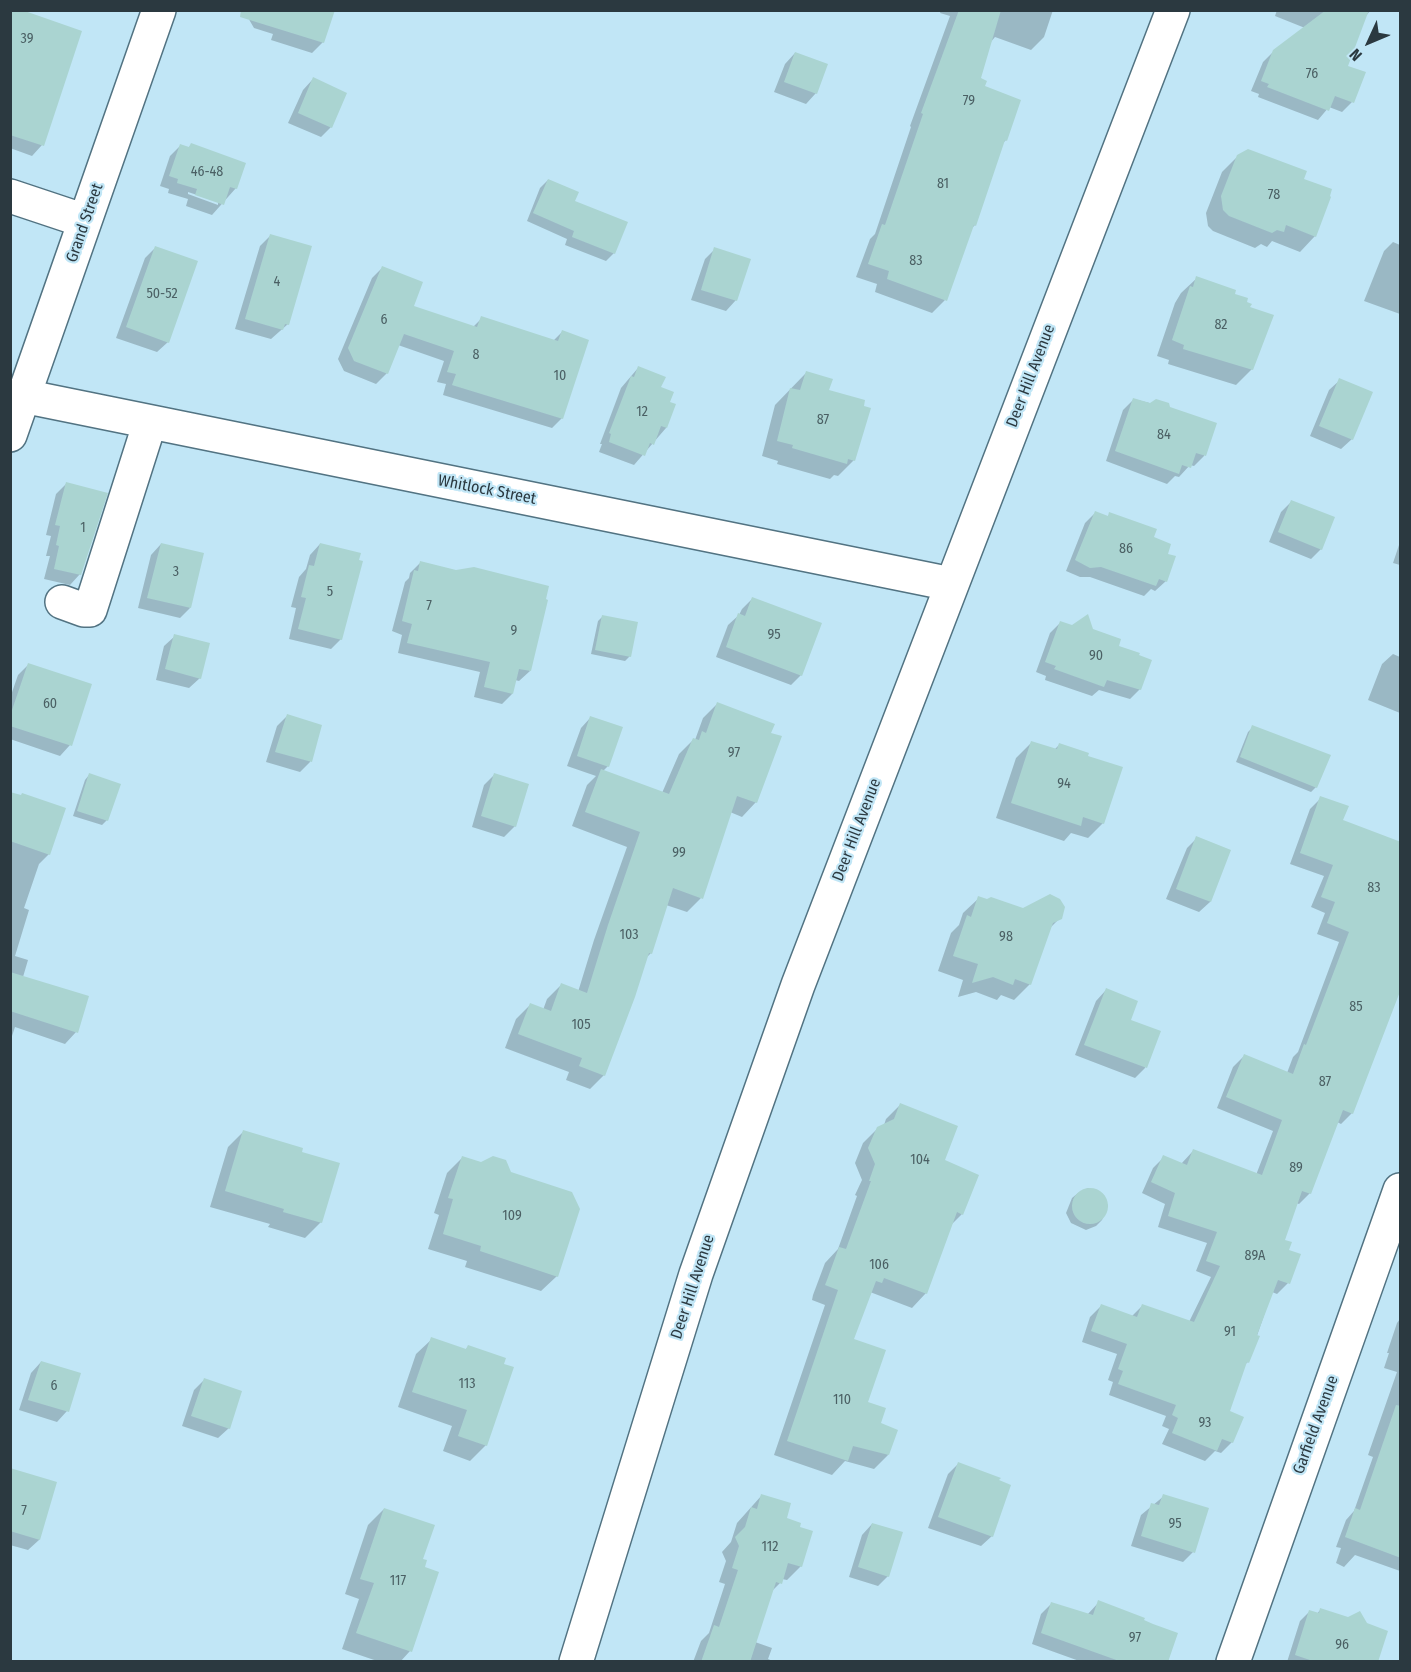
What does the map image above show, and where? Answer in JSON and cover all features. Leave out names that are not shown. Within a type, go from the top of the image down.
[{"type":"street","name":"Grand Street","points":[[11,432],[159,10]]},
{"type":"street","name":"Deer Hill Avenue","points":[[576,1662],[696,1274],[798,985],[1173,10]]},
{"type":"street","points":[[10,196],[85,221]]},
{"type":"street","name":"Whitlock Street","points":[[23,396],[951,585]]},
{"type":"street","points":[[62,602],[90,610],[150,422]]},
{"type":"street","name":"Garfield Avenue","points":[[1233,1662],[1401,1190]]},
{"type":"building","points":[[10,10],[22,10],[82,31],[44,146],[10,135]]},
{"type":"building","points":[[241,10],[335,10],[324,43],[240,17]]},
{"type":"building","points":[[959,10],[1001,10],[981,78],[987,81],[985,86],[1021,100],[947,301],[887,279],[889,271],[868,264],[882,224],[885,225],[923,114],[921,113]]},
{"type":"building","points":[[1326,10],[1369,10],[1348,66],[1366,72],[1354,103],[1335,96],[1329,111],[1267,87],[1269,84],[1261,81],[1273,50]]},
{"type":"building","points":[[795,52],[828,64],[817,94],[784,82]]},
{"type":"building","points":[[313,77],[347,93],[332,128],[298,113]]},
{"type":"building","points":[[191,143],[246,163],[237,189],[230,187],[224,205],[195,195],[197,189],[177,183],[178,179],[169,176],[180,144],[189,147]]},
{"type":"building","points":[[1248,149],[1307,171],[1304,179],[1332,189],[1316,237],[1286,225],[1284,232],[1277,230],[1272,233],[1229,216],[1223,210],[1221,196],[1237,155]]},
{"type":"building","points":[[548,179],[579,192],[575,201],[628,222],[615,254],[572,237],[574,231],[533,213]]},
{"type":"building","points":[[270,234],[312,246],[289,325],[285,324],[283,330],[245,319]]},
{"type":"building","points":[[155,246],[198,261],[169,343],[126,327]]},
{"type":"building","points":[[714,247],[751,259],[737,301],[701,290]]},
{"type":"building","points":[[382,266],[423,282],[414,306],[477,327],[481,316],[558,341],[562,330],[589,340],[563,419],[452,385],[456,374],[447,372],[454,351],[404,334],[388,374],[354,361],[348,348]]},
{"type":"building","points":[[1196,276],[1236,290],[1235,294],[1248,298],[1247,302],[1252,304],[1250,307],[1274,315],[1253,370],[1183,349],[1184,345],[1172,340],[1190,286],[1193,287]]},
{"type":"building","points":[[638,366],[666,377],[661,387],[674,392],[670,402],[676,404],[667,428],[661,426],[654,445],[650,443],[645,456],[609,442],[611,434],[609,433],[631,376],[634,377]]},
{"type":"building","points":[[806,371],[833,379],[829,390],[865,400],[864,406],[871,408],[855,461],[848,459],[847,464],[792,448],[793,445],[777,441],[790,388],[800,390]]},
{"type":"building","points":[[1339,378],[1373,392],[1353,440],[1319,426]]},
{"type":"building","points":[[1133,398],[1150,403],[1156,399],[1169,403],[1170,407],[1217,423],[1206,456],[1196,453],[1191,468],[1182,465],[1179,474],[1115,451]]},
{"type":"building","points":[[66,482],[108,493],[81,575],[54,569],[60,526],[55,525]]},
{"type":"building","points":[[1291,500],[1335,517],[1322,550],[1278,532]]},
{"type":"building","points":[[1095,511],[1108,516],[1109,512],[1157,529],[1154,537],[1171,544],[1168,554],[1176,556],[1167,582],[1159,579],[1156,586],[1101,567],[1090,568],[1075,560]]},
{"type":"building","points":[[161,543],[204,553],[191,608],[147,598]]},
{"type":"building","points":[[320,543],[361,553],[359,560],[363,561],[342,640],[298,629],[306,598],[301,597],[309,565],[314,566]]},
{"type":"building","points":[[420,561],[456,570],[474,567],[549,586],[546,599],[548,600],[531,671],[519,669],[513,694],[484,687],[490,662],[407,643],[412,624],[402,621],[414,570],[418,571]]},
{"type":"building","points":[[752,597],[822,623],[802,676],[726,647],[738,613],[745,616]]},
{"type":"building","points":[[1088,614],[1093,629],[1121,639],[1119,646],[1152,660],[1141,690],[1107,680],[1104,687],[1054,669],[1056,666],[1045,662],[1060,621],[1072,625]]},
{"type":"building","points":[[602,615],[638,622],[631,657],[595,650]]},
{"type":"building","points":[[174,634],[210,643],[201,679],[165,669]]},
{"type":"building","points":[[28,663],[92,684],[72,746],[10,726],[10,716]]},
{"type":"building","points":[[717,702],[775,724],[771,733],[782,736],[757,803],[737,796],[703,899],[673,888],[652,954],[649,953],[605,1076],[579,1066],[582,1058],[518,1034],[530,1003],[551,1011],[561,983],[587,993],[640,832],[585,812],[601,769],[669,794],[693,738],[699,740],[702,731],[706,733]]},
{"type":"building","points":[[287,714],[322,725],[312,762],[275,752]]},
{"type":"building","points":[[590,716],[623,727],[609,767],[577,756]]},
{"type":"building","points":[[1252,725],[1331,755],[1317,788],[1240,757]]},
{"type":"building","points":[[1031,741],[1057,749],[1059,743],[1089,753],[1088,756],[1123,767],[1104,824],[1083,817],[1081,826],[1011,803]]},
{"type":"building","points":[[89,773],[121,784],[108,821],[77,811]]},
{"type":"building","points":[[494,773],[529,784],[516,827],[481,816]]},
{"type":"building","points":[[10,792],[21,795],[22,793],[66,808],[50,855],[10,841]]},
{"type":"building","points":[[1320,796],[1349,806],[1343,820],[1401,842],[1401,989],[1353,1114],[1343,1110],[1311,1194],[1302,1191],[1285,1240],[1292,1242],[1289,1250],[1301,1254],[1290,1284],[1278,1280],[1257,1335],[1260,1336],[1249,1363],[1247,1362],[1230,1411],[1244,1417],[1233,1443],[1222,1439],[1217,1451],[1172,1433],[1178,1418],[1172,1415],[1176,1405],[1118,1384],[1123,1371],[1118,1369],[1127,1344],[1091,1331],[1101,1304],[1137,1317],[1142,1304],[1194,1322],[1220,1266],[1206,1261],[1217,1232],[1168,1216],[1175,1193],[1151,1182],[1163,1155],[1187,1165],[1193,1149],[1262,1175],[1282,1120],[1226,1097],[1244,1054],[1293,1074],[1349,932],[1327,923],[1335,902],[1321,897],[1333,865],[1300,853]]},
{"type":"building","points":[[1196,836],[1231,850],[1211,902],[1176,889]]},
{"type":"building","points":[[1050,894],[1060,899],[1065,907],[1062,919],[1053,923],[1031,985],[1015,979],[1013,985],[993,977],[972,983],[978,964],[953,956],[967,915],[971,917],[978,896],[987,899],[991,897],[1023,908]]},
{"type":"building","points":[[10,972],[89,996],[78,1033],[10,1011]]},
{"type":"building","points":[[1106,988],[1138,1001],[1131,1020],[1161,1031],[1147,1068],[1084,1045]]},
{"type":"building","points":[[900,1103],[958,1126],[945,1160],[979,1175],[963,1215],[957,1212],[927,1294],[884,1278],[882,1283],[876,1281],[854,1339],[886,1350],[868,1402],[886,1408],[881,1423],[898,1430],[889,1455],[853,1446],[848,1461],[787,1441],[838,1290],[825,1285],[839,1247],[846,1249],[871,1181],[869,1181],[875,1164],[868,1148],[877,1127],[894,1119]]},
{"type":"building","points":[[243,1130],[303,1148],[302,1152],[340,1163],[322,1223],[225,1191]]},
{"type":"building","points":[[462,1156],[481,1162],[493,1156],[506,1160],[511,1172],[572,1192],[580,1209],[558,1277],[480,1251],[481,1246],[443,1234],[453,1199],[448,1198]]},
{"type":"building","points":[[1090,1188],[1103,1193],[1108,1206],[1103,1219],[1090,1224],[1077,1219],[1072,1206],[1077,1193]]},
{"type":"building","points":[[431,1337],[466,1349],[468,1345],[506,1358],[504,1364],[514,1367],[487,1446],[458,1436],[467,1410],[412,1392]]},
{"type":"building","points":[[41,1361],[81,1373],[69,1412],[28,1400]]},
{"type":"building","points":[[204,1378],[242,1391],[230,1429],[191,1416]]},
{"type":"building","points":[[1396,1405],[1401,1406],[1401,1558],[1345,1537],[1355,1508],[1360,1510]]},
{"type":"building","points":[[958,1462],[1001,1478],[999,1480],[1011,1485],[993,1537],[938,1517]]},
{"type":"building","points":[[10,1468],[57,1482],[40,1540],[10,1531]]},
{"type":"building","points":[[761,1494],[791,1503],[787,1518],[801,1523],[800,1527],[813,1531],[802,1567],[788,1563],[782,1584],[776,1582],[750,1662],[701,1662],[714,1625],[719,1627],[738,1570],[732,1568],[739,1546],[735,1537],[745,1527],[751,1507],[757,1509]]},
{"type":"building","points":[[1163,1494],[1209,1508],[1195,1553],[1141,1536],[1151,1503],[1159,1505]]},
{"type":"building","points":[[384,1508],[435,1525],[423,1559],[427,1560],[425,1567],[439,1572],[412,1652],[356,1633],[374,1583],[360,1579]]},
{"type":"building","points":[[872,1523],[903,1532],[889,1577],[858,1567]]},
{"type":"building","points":[[1098,1600],[1178,1633],[1168,1662],[1122,1662],[1041,1633],[1051,1602],[1093,1615]]},
{"type":"building","points":[[1320,1608],[1348,1617],[1360,1611],[1367,1623],[1388,1631],[1378,1662],[1316,1662],[1295,1655],[1309,1610],[1319,1613]]}]
